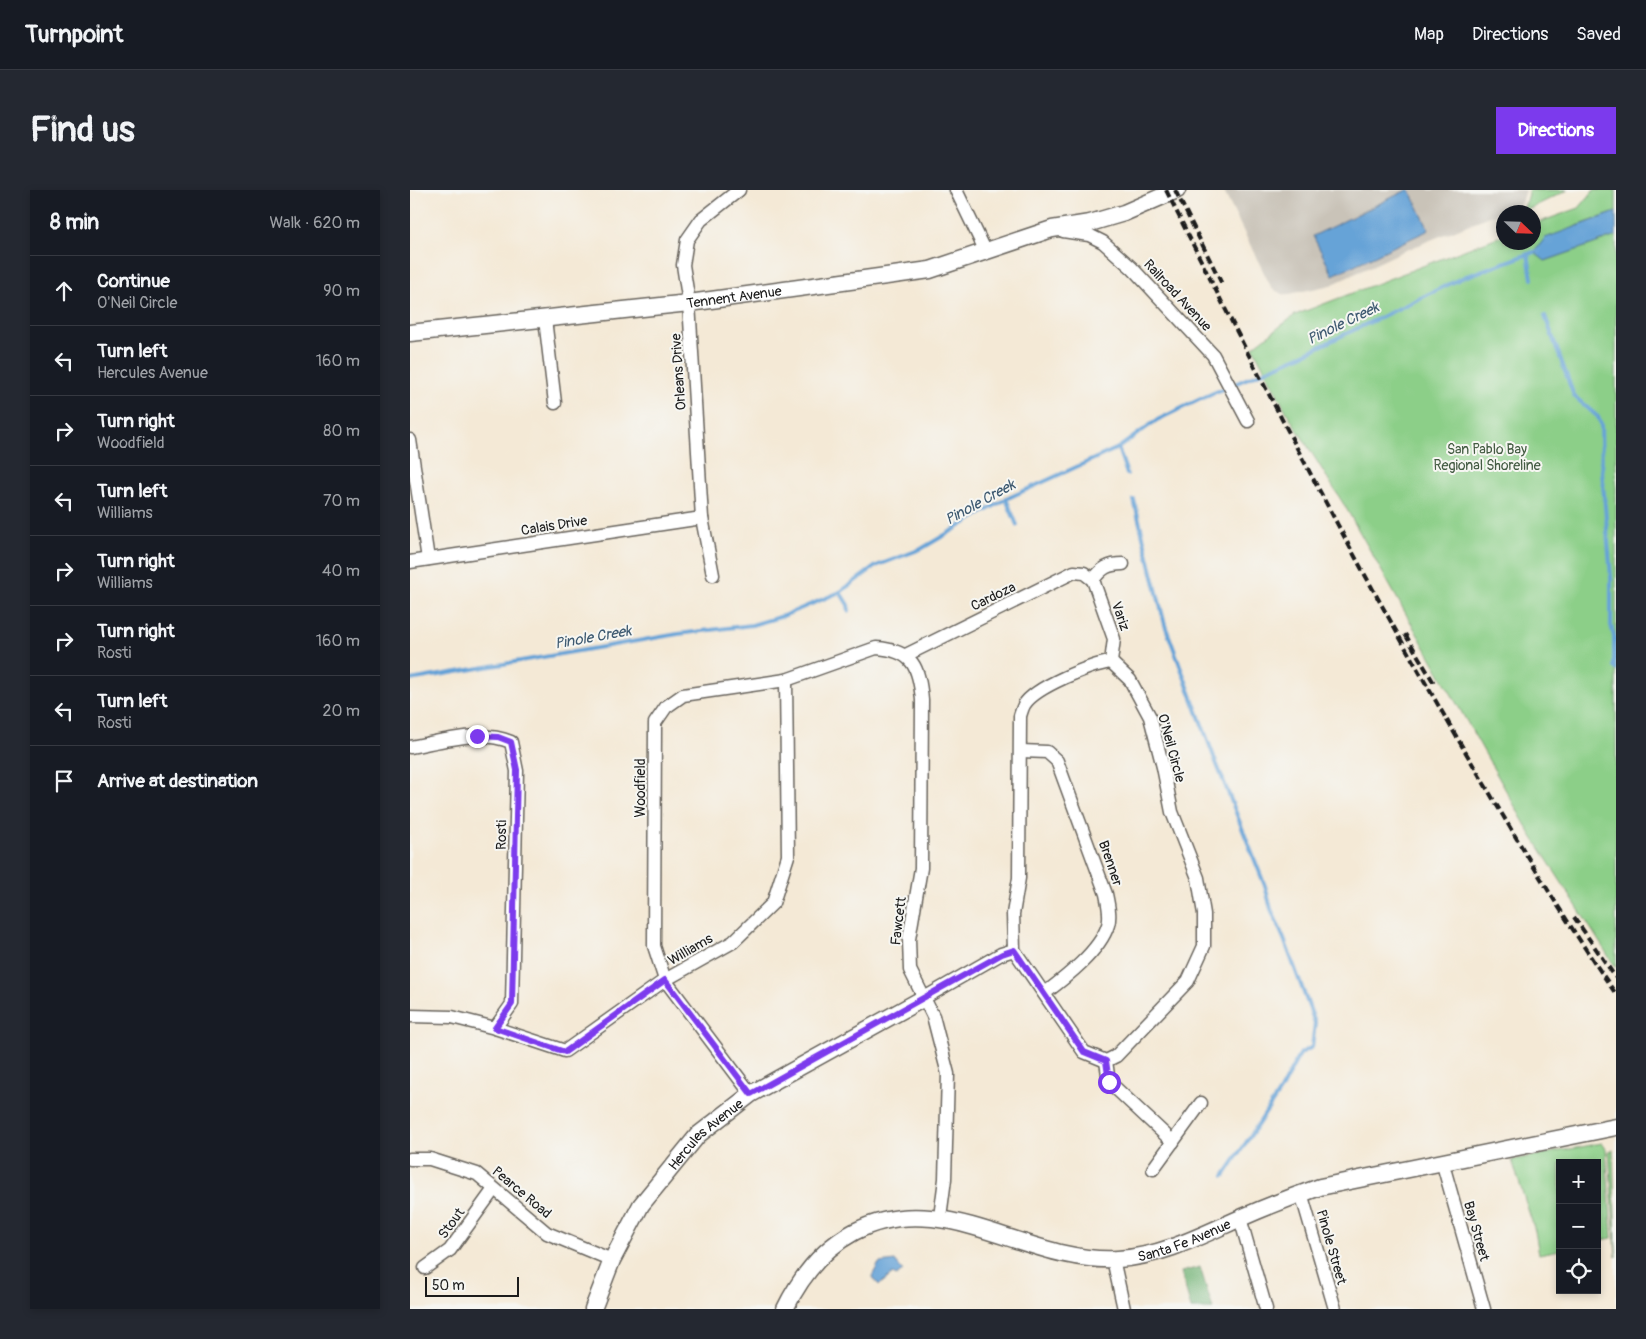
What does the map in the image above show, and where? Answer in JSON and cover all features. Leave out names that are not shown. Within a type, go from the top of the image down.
[{"type":"street","name":"Orleans Drive","points":[[713,575],[702,518],[689,304],[683,264],[688,240],[700,220],[740,190]]},
{"type":"street","points":[[956,190],[986,252]]},
{"type":"street","name":"Tennent Avenue","points":[[410,333],[689,304],[930,270],[1052,229],[1090,223],[1124,212],[1177,190]]},
{"type":"street","name":"Railroad Avenue","points":[[1052,229],[1089,235],[1103,242],[1132,268],[1213,355],[1248,422]]},
{"type":"street","points":[[545,319],[555,403]]},
{"type":"street","points":[[410,440],[411,460],[428,558]]},
{"type":"street","name":"Calais Drive","points":[[410,562],[702,518]]},
{"type":"street","points":[[1093,580],[1102,569],[1110,564],[1123,564]]},
{"type":"street","name":"Cardoza","points":[[906,655],[1074,572],[1084,573],[1093,580]]},
{"type":"street","name":"Variz","points":[[1093,580],[1114,639],[1111,662]]},
{"type":"street","name":"Woodfield","points":[[751,1094],[665,980],[654,946],[655,723],[666,707],[683,695],[786,680],[876,648],[891,649],[906,655]]},
{"type":"street","name":"Fawcett","points":[[906,655],[920,678],[922,700],[921,868],[908,939],[910,970],[933,1016],[948,1074],[945,1179],[940,1217]]},
{"type":"street","points":[[1111,662],[1082,669],[1035,694],[1024,705],[1020,716],[1019,878],[1013,914],[1014,950],[1084,1052],[1106,1061],[1109,1082],[1173,1142]]},
{"type":"street","name":"O'Neil Circle","points":[[1106,1061],[1116,1056],[1188,981],[1204,946],[1204,914],[1198,878],[1172,812],[1164,767],[1150,718],[1130,680],[1111,662]]},
{"type":"street","name":"Williams","points":[[410,1016],[452,1017],[495,1028],[565,1052],[665,980],[733,942],[772,904],[788,856],[786,680]]},
{"type":"street","name":"Rosti","points":[[410,747],[477,736],[498,737],[511,742],[517,770],[512,1004],[495,1028]]},
{"type":"street","name":"Brenner","points":[[1021,751],[1048,752],[1057,761],[1106,894],[1108,909],[1108,925],[1097,945],[1067,976],[1045,993]]},
{"type":"street","name":"Hercules Avenue","points":[[593,1309],[612,1260],[641,1205],[655,1185],[698,1135],[751,1094],[1002,954],[1014,950]]},
{"type":"street","points":[[1153,1169],[1201,1104]]},
{"type":"street","name":"Santa Fe Avenue","points":[[785,1309],[806,1272],[826,1251],[847,1236],[872,1224],[896,1218],[940,1217],[1037,1247],[1100,1259],[1113,1259],[1156,1252],[1192,1240],[1240,1218],[1320,1187],[1616,1127]]},
{"type":"street","name":"Pearce Road","points":[[410,1159],[430,1159],[477,1174],[547,1233],[612,1260]]},
{"type":"street","name":"Bay Street","points":[[1442,1161],[1484,1309]]},
{"type":"street","name":"Stout","points":[[425,1268],[450,1250],[494,1189]]},
{"type":"street","name":"Pinole Street","points":[[1301,1193],[1335,1309]]},
{"type":"street","points":[[1240,1218],[1266,1309]]},
{"type":"street","points":[[1113,1259],[1124,1309]]},
{"type":"shaded area","points":[[1223,190],[1525,190],[1521,203],[1516,205],[1496,205],[1496,213],[1399,253],[1331,285],[1285,295],[1272,289]]},
{"type":"green space","points":[[1529,190],[1568,190],[1537,205],[1525,205]]},
{"type":"green space","name":"San Pablo Bay Regional Shoreline","points":[[1594,190],[1616,190],[1616,212],[1574,227],[1545,261],[1616,236],[1616,968],[1530,833],[1346,508],[1287,413],[1253,347],[1295,315],[1496,238],[1496,250],[1541,250],[1541,222],[1579,208]]},
{"type":"green space","points":[[1602,1143],[1606,1149],[1612,1238],[1601,1240],[1601,1159],[1556,1159],[1556,1251],[1539,1254],[1535,1231],[1512,1160]]},
{"type":"green space","points":[[1613,1150],[1616,1257],[1609,1151]]},
{"type":"green space","points":[[1200,1267],[1213,1309],[1191,1309],[1181,1272]]},
{"type":"water","points":[[1410,190],[1429,230],[1333,275],[1313,236]]},
{"type":"water","points":[[1616,212],[1616,236],[1545,261],[1534,252],[1541,250],[1541,243],[1545,238]]},
{"type":"water","points":[[895,1261],[903,1271],[896,1276],[893,1274],[879,1285],[872,1276],[879,1263]]},
{"type":"waterway","name":"Pinole Creek","points":[[410,680],[678,634],[752,625],[783,616],[840,592],[876,566],[921,549],[1006,499],[1118,448],[1157,420],[1211,394],[1302,355],[1464,277],[1534,252]]},
{"type":"waterway","points":[[1528,254],[1532,279]]},
{"type":"waterway","points":[[1545,316],[1574,396],[1598,417],[1601,424],[1602,471],[1611,577],[1611,625],[1614,637],[1614,666],[1616,669]]},
{"type":"waterway","points":[[1118,448],[1127,474]]},
{"type":"waterway","points":[[1006,499],[1017,525]]},
{"type":"waterway","points":[[1134,500],[1165,625],[1265,886],[1271,909],[1315,1023],[1312,1047],[1301,1053],[1280,1091],[1224,1176]]},
{"type":"waterway","points":[[840,592],[848,605],[849,611]]},
{"type":"railway","points":[[1166,190],[1275,406],[1389,618],[1522,848],[1616,994]]},
{"type":"railway","points":[[1175,190],[1223,286]]},
{"type":"railway","points":[[1405,634],[1434,683]]},
{"type":"railway","points":[[1574,917],[1616,978]]},
{"type":"route","points":[[477,736],[498,737],[511,742],[517,770],[512,1004],[495,1028],[565,1052],[665,980],[751,1094],[1002,954],[1014,950],[1084,1052],[1106,1061],[1106,1074],[1109,1082]]}]
